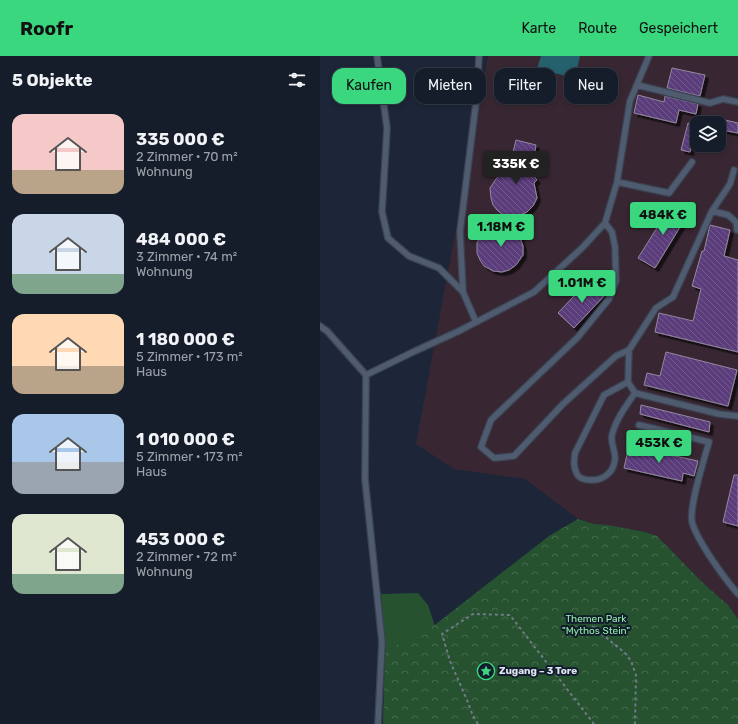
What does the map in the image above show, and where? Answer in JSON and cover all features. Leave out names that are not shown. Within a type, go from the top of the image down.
[{"type":"lane","points":[[377,56],[387,128],[382,212],[388,238],[410,256],[439,268],[463,292]]},
{"type":"lane","points":[[476,322],[463,292],[460,232],[479,56]]},
{"type":"lane","points":[[366,375],[476,322],[534,292],[582,248],[605,223],[617,182],[630,101],[649,56]]},
{"type":"lane","points":[[637,85],[710,103],[723,99],[738,102]]},
{"type":"lane","points":[[617,182],[669,193],[692,162]]},
{"type":"lane","points":[[734,170],[730,184],[712,211],[673,297],[656,308],[629,350],[628,382],[635,393],[719,414],[738,415]]},
{"type":"lane","points":[[712,211],[728,215],[736,222],[737,230]]},
{"type":"lane","points":[[605,223],[612,232],[615,247],[616,281],[609,299],[578,337],[491,420],[482,447],[494,458],[514,456],[563,404],[616,356],[629,350]]},
{"type":"lane","points":[[320,326],[327,331],[366,375],[365,480],[382,642],[378,724]]},
{"type":"lane","points":[[628,382],[604,395],[575,453],[575,472],[579,477],[588,480],[597,480],[604,478],[609,473],[615,459],[611,437],[621,412],[635,393]]},
{"type":"lane","points":[[639,425],[709,442],[693,503],[692,521],[699,540],[738,594]]},
{"type":"path","points":[[478,724],[473,716],[450,661],[442,634],[473,614],[510,615],[594,724]]},
{"type":"path","points":[[592,626],[625,654],[631,661],[636,675],[635,724]]},
{"type":"shaded area","points":[[488,56],[738,56],[738,619],[728,605],[704,584],[657,536],[645,532],[594,524],[578,519],[525,479],[454,469],[416,444],[479,104],[486,104],[486,68]]},
{"type":"shaded area","points":[[541,56],[580,56],[577,68],[564,68],[564,75],[556,74],[556,68],[537,68]]},
{"type":"green space","name":"Themen Park \"Mythos Stein\"","points":[[578,519],[594,524],[645,532],[657,536],[704,584],[728,605],[738,619],[738,724],[383,724],[385,651],[436,624],[549,536]]},
{"type":"green space","points":[[418,593],[428,605],[447,663],[384,719],[385,641],[381,594]]},
{"type":"building","points":[[672,68],[705,75],[700,96],[667,88]]},
{"type":"building","points":[[638,95],[664,102],[665,96],[698,104],[696,114],[679,110],[676,123],[634,113]]},
{"type":"building","points":[[726,120],[738,123],[738,133],[726,131]]},
{"type":"building","points":[[688,123],[690,124],[690,152],[681,150]]},
{"type":"building","points":[[516,140],[536,145],[530,171],[537,180],[534,183],[537,198],[533,206],[527,212],[509,219],[498,211],[493,205],[490,188],[500,175],[532,161],[512,156]]},
{"type":"building","points":[[672,204],[688,214],[655,268],[638,258]]},
{"type":"building","points":[[513,222],[524,235],[520,238],[523,246],[523,255],[516,265],[509,270],[502,272],[493,271],[484,266],[480,260],[477,253],[477,243],[482,234],[488,229]]},
{"type":"building","points":[[710,225],[730,230],[724,256],[738,260],[738,352],[655,332],[659,313],[693,321],[701,289],[692,286],[702,251],[704,251]]},
{"type":"building","points":[[589,280],[605,295],[574,328],[558,313]]},
{"type":"building","points":[[666,352],[737,370],[728,406],[644,385],[647,373],[660,376]]},
{"type":"building","points":[[641,405],[710,422],[709,432],[640,414]]},
{"type":"building","points":[[629,446],[698,461],[694,476],[683,473],[682,481],[624,468]]},
{"type":"building","points":[[734,475],[738,475],[738,526],[723,522]]},
{"type":"place","name":"Zugang – 3 Tore","points":[[486,671]]}]
